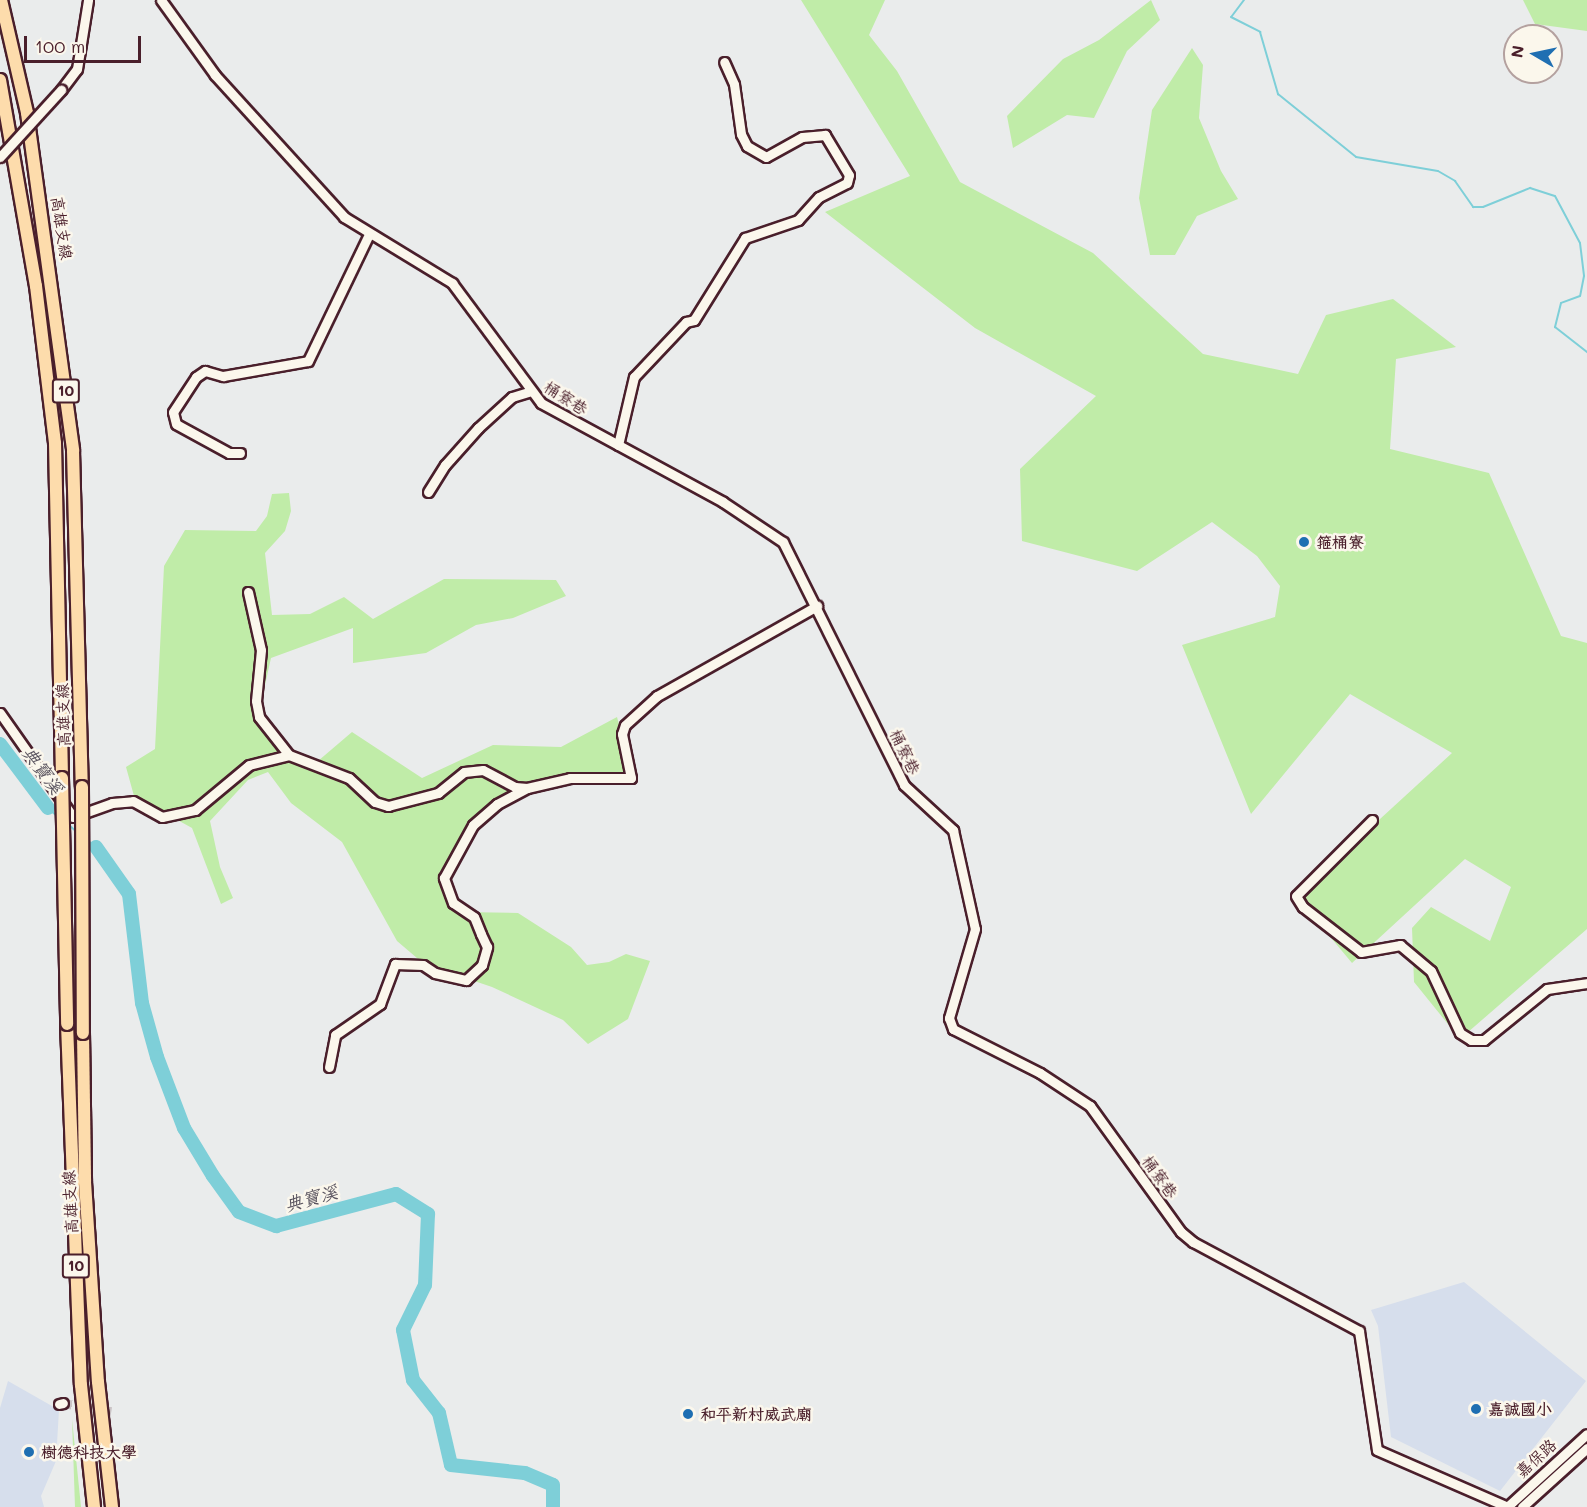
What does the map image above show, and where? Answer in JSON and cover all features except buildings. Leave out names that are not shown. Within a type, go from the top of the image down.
[{"type":"highway","name":"高雄支線","points":[[1,0],[27,113],[73,451],[82,787],[83,1033],[87,1205],[98,1382],[111,1507]]},
{"type":"highway","name":"高雄支線","points":[[0,80],[36,286],[55,443],[67,1024],[81,1385],[94,1507]]},
{"type":"street","points":[[0,158],[77,69],[88,0]]},
{"type":"street","name":"桶寮巷","points":[[161,0],[215,75],[344,217],[452,283],[528,392],[541,404],[776,535],[796,563],[904,785],[953,830],[975,929],[949,1018],[953,1029],[1040,1072],[1090,1106],[1181,1232],[1194,1242],[1359,1331],[1377,1450],[1508,1507]]},
{"type":"street","points":[[618,445],[634,377],[686,322],[694,320],[745,238],[798,220],[819,197],[847,183],[849,174],[825,135],[802,137],[766,157],[747,146],[741,134],[734,84],[724,62]]},
{"type":"street","points":[[240,453],[229,453],[176,424],[173,412],[196,377],[205,371],[223,376],[308,361],[369,234]]},
{"type":"street","points":[[428,492],[445,465],[478,428],[512,397],[528,392]]},
{"type":"street","points":[[248,592],[261,650],[256,701],[259,717],[289,755],[349,778],[375,802],[388,806],[438,793],[464,772],[483,770],[514,787],[527,788]]},
{"type":"street","points":[[329,1067],[335,1035],[380,1004],[395,964],[423,965],[435,973],[466,980],[482,965],[487,947],[474,917],[453,903],[444,878],[446,870],[473,825],[497,804],[527,788],[570,778],[631,778],[622,734],[625,725],[657,696],[817,606]]},
{"type":"street","points":[[0,712],[73,818],[112,803],[133,801],[162,817],[195,810],[249,765],[289,755]]},
{"type":"street","points":[[1372,820],[1296,896],[1303,907],[1361,952],[1400,945],[1431,971],[1460,1033],[1471,1040],[1484,1040],[1547,989],[1587,983]]},
{"type":"street","name":"嘉保路","points":[[1508,1507],[1587,1434]]},
{"type":"street","name":"嘉保路","points":[[1522,1507],[1587,1448]]},
{"type":"shaded area","name":"嘉誠國小","points":[[1464,1282],[1586,1381],[1500,1491],[1391,1437],[1378,1326],[1371,1310]]},
{"type":"shaded area","name":"樹德科技大學","points":[[8,1381],[59,1410],[56,1461],[41,1496],[44,1507],[0,1507],[0,1408]]},
{"type":"green space","points":[[801,0],[885,0],[869,35],[897,71],[960,182],[1093,253],[1203,354],[1298,374],[1326,315],[1393,299],[1456,347],[1396,359],[1390,449],[1489,473],[1561,636],[1587,643],[1587,929],[1460,1039],[1414,982],[1412,928],[1431,907],[1490,941],[1511,887],[1465,859],[1352,963],[1296,896],[1452,753],[1350,694],[1251,814],[1182,645],[1275,617],[1280,586],[1257,556],[1212,522],[1137,571],[1022,541],[1020,469],[1096,396],[975,328],[825,212],[910,176]]},
{"type":"green space","points":[[1151,0],[1160,20],[1127,51],[1094,118],[1067,115],[1013,148],[1007,116],[1063,59],[1099,40]]},
{"type":"green space","points":[[1523,0],[1587,0],[1587,31],[1563,28],[1563,24],[1535,24]]},
{"type":"green space","points":[[1192,48],[1203,65],[1199,118],[1221,171],[1238,199],[1197,216],[1175,255],[1150,255],[1139,198],[1152,110]]},
{"type":"green space","points":[[289,493],[291,511],[285,531],[265,553],[272,615],[310,614],[344,597],[373,619],[444,579],[556,580],[566,596],[513,618],[476,625],[426,653],[353,663],[353,628],[271,658],[261,703],[267,728],[311,767],[352,732],[422,778],[493,745],[561,747],[617,717],[631,770],[611,783],[566,783],[502,797],[469,820],[450,857],[445,884],[460,912],[518,913],[571,947],[587,965],[609,962],[626,954],[650,961],[628,1019],[588,1044],[563,1020],[492,987],[424,964],[397,941],[342,842],[291,803],[268,772],[248,780],[210,821],[220,867],[233,898],[221,904],[192,828],[134,796],[126,767],[155,749],[164,566],[185,530],[256,531],[267,516],[272,494]]},
{"type":"green space","points":[[72,1419],[81,1507],[75,1507]]},
{"type":"waterway","points":[[1244,0],[1231,17],[1260,32],[1278,94],[1356,157],[1438,171],[1455,181],[1473,207],[1483,207],[1530,188],[1555,196],[1580,243],[1584,276],[1580,296],[1561,303],[1555,327],[1587,352]]},
{"type":"waterway","name":"典寶溪","points":[[0,744],[48,808]]},
{"type":"waterway","name":"典寶溪","points":[[48,808],[57,816]]},
{"type":"waterway","name":"典寶溪","points":[[69,825],[78,833]]},
{"type":"waterway","name":"典寶溪","points":[[87,840],[96,847]]},
{"type":"waterway","name":"典寶溪","points":[[96,847],[129,894],[142,1003],[157,1057],[184,1128],[213,1176],[239,1212],[276,1226],[396,1194],[428,1214],[425,1285],[403,1330],[413,1380],[439,1413],[451,1465],[525,1473],[553,1485],[553,1507]]},
{"type":"tunnel","points":[[63,1403],[111,1411]]},
{"type":"place","name":"箍桶寮","points":[[1304,542]]},
{"type":"place","name":"嘉誠國小","points":[[1476,1409]]},
{"type":"place","name":"和平新村威武廟","points":[[688,1414]]},
{"type":"place","name":"樹德科技大學","points":[[29,1452]]}]
